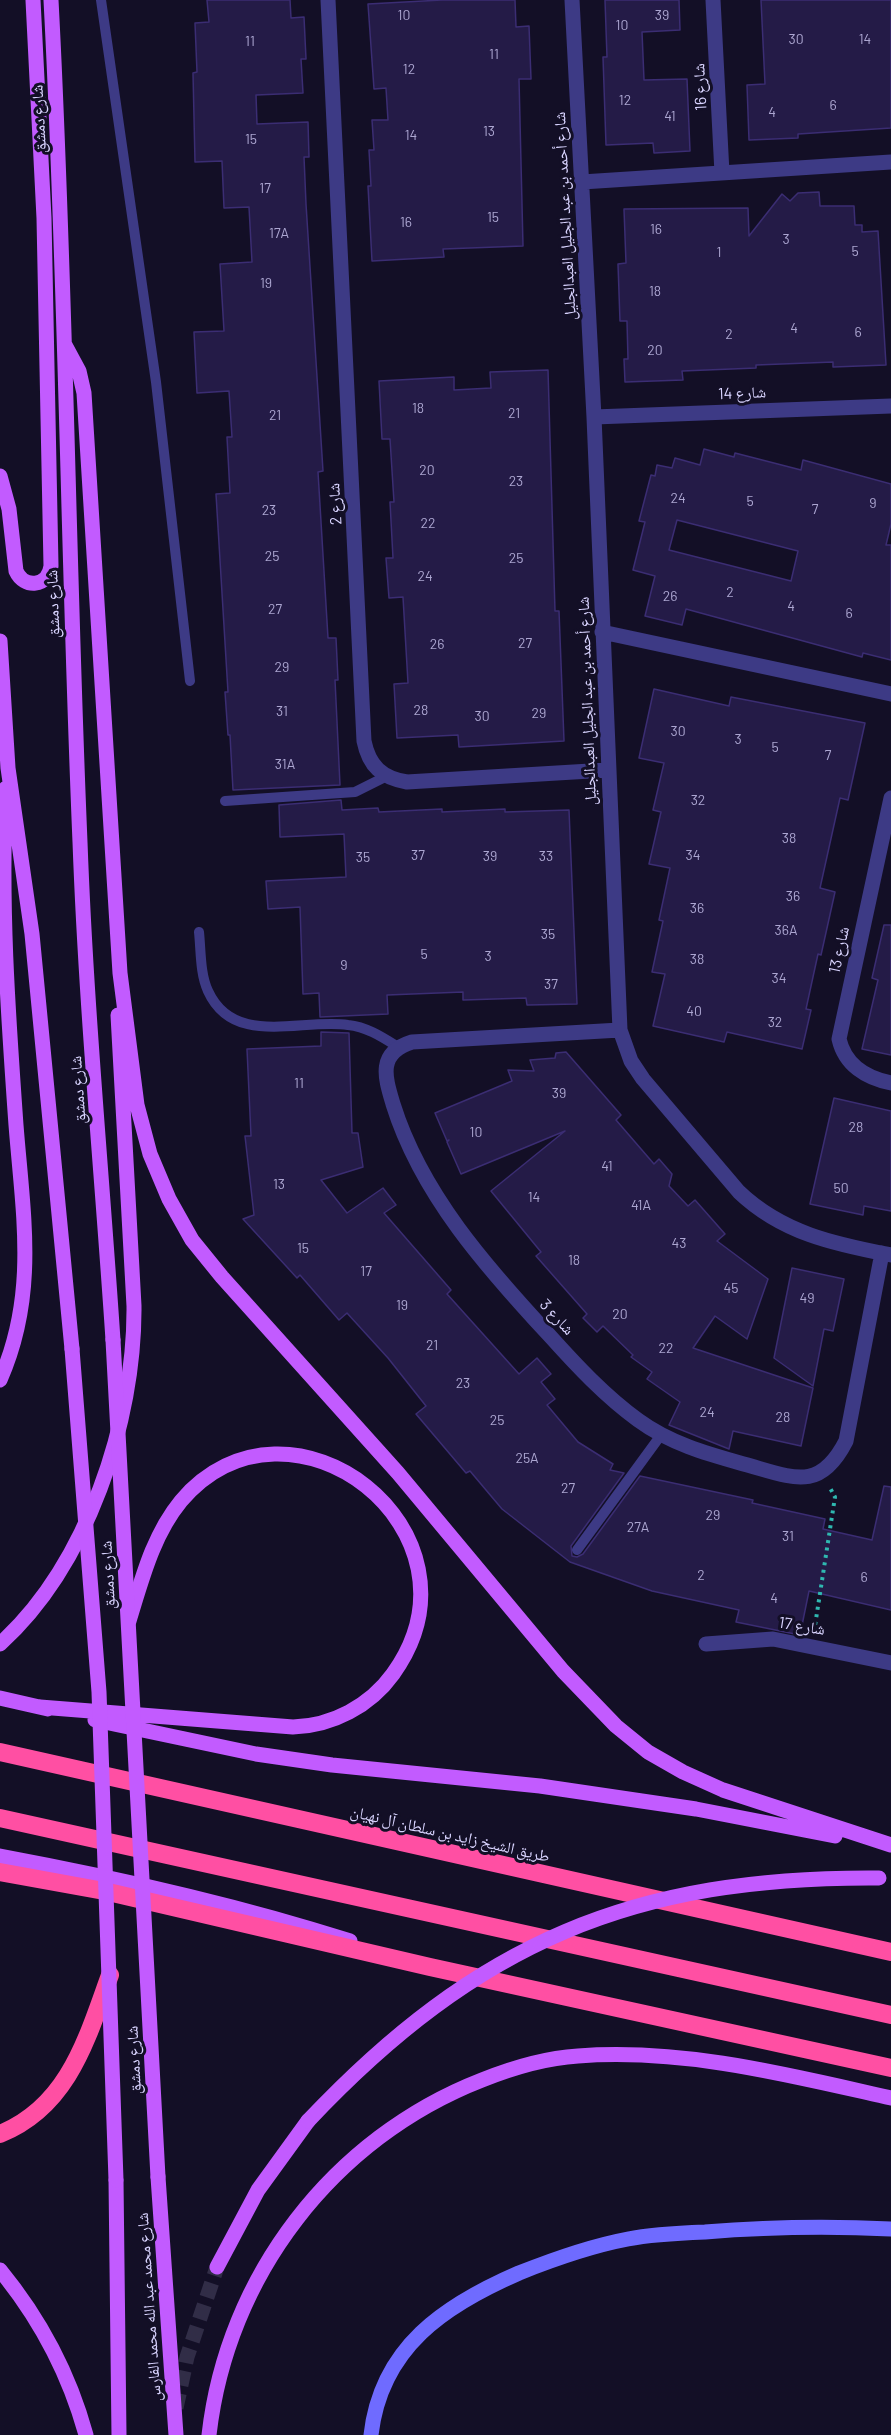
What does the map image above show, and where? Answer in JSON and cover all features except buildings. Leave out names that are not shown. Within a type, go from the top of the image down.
[{"type":"highway","name":"طريق الشيخ زايد بن سلطان آل نهيان","points":[[0,1752],[891,1952]]},
{"type":"highway","points":[[0,1818],[891,2015]]},
{"type":"highway","points":[[0,1872],[104,1891],[430,1967],[891,2068]]},
{"type":"highway","points":[[0,2134],[15,2128],[41,2111],[80,2058],[110,1975]]},
{"type":"main road","points":[[0,476],[9,509],[16,571],[28,583],[40,583],[48,576],[51,566],[44,218],[33,0]]},
{"type":"main road","name":"شارع دمشق","points":[[51,0],[61,184],[80,846],[113,1340],[158,2177]]},
{"type":"main road","points":[[65,345],[79,371],[84,393],[120,973],[137,1105],[150,1154],[169,1199],[192,1240],[222,1277],[398,1473],[563,1671],[616,1726],[648,1752],[683,1772],[764,1804],[891,1846]]},
{"type":"main road","name":"شارع دمشق","points":[[0,641],[8,768],[32,934],[72,1349],[99,1692],[116,2180]]},
{"type":"main road","points":[[0,1380],[20,1319],[26,1263],[1,900],[3,814],[8,768]]},
{"type":"main road","points":[[5,1640],[47,1589],[75,1543],[112,1453],[128,1390],[134,1336],[134,1306],[118,1058],[120,973]]},
{"type":"main road","points":[[40,1707],[304,1727],[338,1718],[374,1698],[405,1657],[419,1615],[418,1566],[410,1542],[390,1508],[377,1494],[344,1471],[322,1461],[287,1454],[248,1460],[221,1471],[197,1486],[183,1499],[161,1531],[129,1621]]},
{"type":"main road","points":[[0,1698],[256,1754],[332,1765],[486,1779],[657,1803],[891,1846]]},
{"type":"main road","points":[[0,1856],[100,1875],[212,1901],[321,1932],[430,1967]]},
{"type":"main road","points":[[218,2267],[258,2190],[308,2121],[370,2058],[435,2005],[499,1963],[571,1928],[648,1902],[726,1886],[812,1878],[885,1879]]},
{"type":"main road","points":[[209,2435],[219,2374],[239,2316],[264,2266],[288,2229],[330,2180],[371,2143],[394,2126],[458,2090],[534,2063],[576,2056],[631,2054],[669,2056],[750,2068],[891,2098]]},
{"type":"main road","name":"شارع محمد عبد الله محمد الفارس","points":[[158,2177],[176,2435]]},
{"type":"main road","name":"شارع محمد عبد الله محمد الفارس","points":[[116,2180],[119,2435]]},
{"type":"main road","points":[[0,2270],[35,2316],[53,2347],[76,2398],[87,2435]]},
{"type":"street","name":"شارع 2","points":[[328,0],[364,741],[368,756],[385,777]]},
{"type":"street","name":"شارع أحمد بن عبد الجليل العبدالجليل","points":[[572,0],[594,417],[607,770],[620,1030],[631,1061],[643,1079],[739,1192],[754,1206],[778,1222],[807,1235],[887,1254]]},
{"type":"street","name":"شارع 16","points":[[713,0],[723,173]]},
{"type":"street","points":[[582,182],[891,162]]},
{"type":"street","name":"شارع 14","points":[[594,417],[891,406]]},
{"type":"street","points":[[602,632],[891,694]]},
{"type":"street","points":[[385,777],[407,782],[607,770]]},
{"type":"street","name":"شارع 13","points":[[891,798],[839,1039],[842,1051],[857,1069],[891,1083]]},
{"type":"street","points":[[398,1047],[422,1041],[620,1030]]},
{"type":"street","name":"شارع 3","points":[[398,1047],[386,1064],[389,1090],[407,1141],[444,1208],[520,1304],[593,1383],[638,1420],[661,1435],[704,1453],[789,1477],[804,1478],[822,1472]]},
{"type":"street","points":[[822,1472],[838,1455],[849,1429],[887,1254]]},
{"type":"street","name":"شارع 17","points":[[706,1644],[763,1639],[812,1645],[891,1663]]},
{"type":"street","points":[[371,2435],[385,2384],[395,2365],[421,2332],[454,2306],[534,2267],[628,2239],[751,2229],[891,2229]]},
{"type":"lane","points":[[100,0],[156,382],[190,681]]},
{"type":"lane","points":[[225,801],[355,792],[385,777]]},
{"type":"lane","points":[[200,932],[207,989],[223,1012],[235,1021],[263,1028],[346,1024],[368,1030],[398,1047]]},
{"type":"lane","points":[[577,1550],[661,1435]]},
{"type":"path","points":[[812,1645],[835,1497],[822,1472]]},
{"type":"tunnel","points":[[176,2408],[187,2357],[217,2267]]}]
